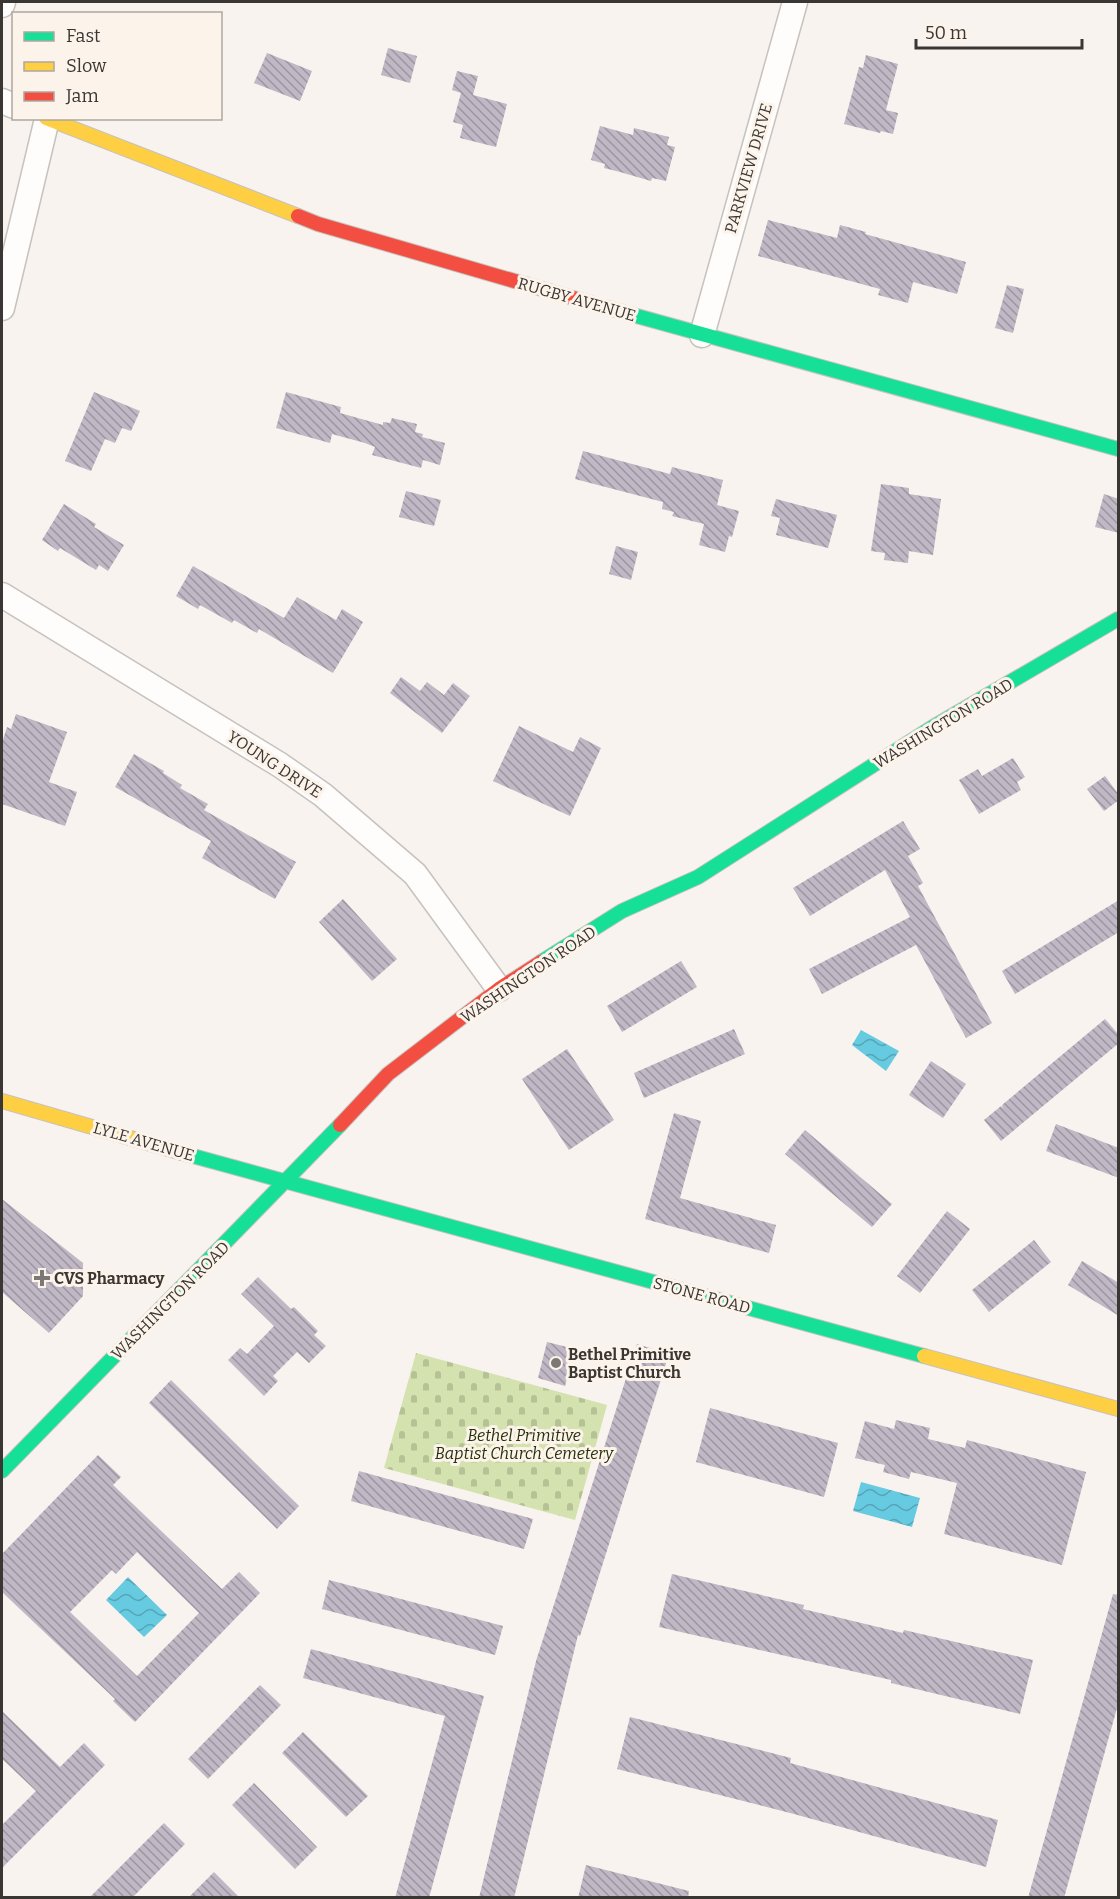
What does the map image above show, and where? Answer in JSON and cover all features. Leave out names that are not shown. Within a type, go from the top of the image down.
[{"type":"street","name":"PARKVIEW DRIVE","points":[[702,335],[795,2]]},
{"type":"street","points":[[2,308],[46,120]]},
{"type":"street","name":"RUGBY AVENUE","points":[[49,120],[318,224],[702,335],[1119,448]]},
{"type":"street","name":"YOUNG DRIVE","points":[[2,595],[270,759],[323,795],[415,874],[499,989]]},
{"type":"street","name":"WASHINGTON ROAD","points":[[2,1471],[388,1074],[499,989],[622,911],[698,877],[933,727],[1119,619]]},
{"type":"street","name":"LYLE AVENUE","points":[[2,1101],[285,1182]]},
{"type":"street","name":"STONE ROAD","points":[[285,1182],[1119,1409]]},
{"type":"green space","name":"Bethel Primitive Baptist Church Cemetery","points":[[416,1353],[607,1405],[575,1520],[384,1468]]},
{"type":"water","points":[[861,1030],[899,1051],[886,1071],[852,1045]]},
{"type":"water","points":[[861,1482],[920,1498],[912,1527],[853,1511]]},
{"type":"water","points":[[128,1577],[167,1615],[144,1637],[106,1600]]},
{"type":"building","points":[[388,48],[417,56],[410,83],[381,75]]},
{"type":"building","points":[[267,53],[312,71],[300,101],[254,83]]},
{"type":"building","points":[[866,55],[898,64],[886,110],[898,113],[893,134],[844,124],[859,67],[863,68]]},
{"type":"building","points":[[457,71],[478,76],[473,95],[507,104],[496,147],[460,138],[463,125],[453,122],[461,93],[452,90]]},
{"type":"building","points":[[600,126],[633,135],[634,128],[669,137],[667,145],[675,147],[666,181],[652,178],[651,181],[604,168],[605,164],[591,160]]},
{"type":"building","points":[[768,220],[837,238],[840,225],[966,262],[957,294],[913,282],[908,303],[878,295],[880,289],[758,256]]},
{"type":"building","points":[[1007,285],[1024,289],[1013,333],[995,328]]},
{"type":"building","points":[[94,392],[140,411],[131,431],[122,428],[115,443],[105,439],[91,471],[65,461]]},
{"type":"building","points":[[286,392],[341,407],[340,413],[383,425],[383,422],[390,423],[392,418],[417,424],[415,432],[423,434],[422,437],[445,443],[440,465],[423,460],[421,468],[372,455],[375,447],[365,443],[332,434],[330,443],[276,428]]},
{"type":"building","points":[[583,451],[670,474],[672,467],[723,480],[717,505],[739,511],[725,552],[699,545],[704,524],[672,516],[674,512],[662,509],[663,502],[575,479]]},
{"type":"building","points":[[881,484],[909,488],[909,494],[941,499],[933,555],[909,551],[908,563],[884,560],[885,553],[871,551]]},
{"type":"building","points":[[406,491],[441,500],[434,526],[399,517]]},
{"type":"building","points":[[1104,494],[1119,499],[1119,533],[1095,527]]},
{"type":"building","points":[[776,499],[837,515],[828,548],[776,535],[780,518],[771,516]]},
{"type":"building","points":[[64,504],[96,524],[94,527],[124,545],[108,571],[99,565],[96,570],[60,548],[58,551],[42,540]]},
{"type":"building","points":[[616,546],[638,552],[631,580],[609,574]]},
{"type":"building","points":[[193,566],[284,618],[297,597],[336,620],[342,609],[363,622],[333,673],[259,629],[257,633],[234,620],[232,623],[200,605],[198,609],[176,596]]},
{"type":"building","points":[[401,677],[420,691],[427,682],[444,695],[453,683],[470,696],[442,733],[390,693]]},
{"type":"building","points":[[16,714],[67,732],[49,782],[77,792],[65,826],[2,804],[2,743],[7,727],[11,729]]},
{"type":"building","points":[[519,726],[573,752],[580,737],[601,748],[570,816],[493,781]]},
{"type":"building","points":[[134,754],[164,771],[163,773],[182,785],[180,788],[208,804],[204,810],[296,862],[275,899],[202,858],[211,841],[115,787]]},
{"type":"building","points":[[1013,758],[1025,777],[1017,782],[1021,790],[979,814],[959,780],[978,769],[982,776]]},
{"type":"building","points":[[1105,776],[1119,795],[1119,800],[1104,811],[1087,789]]},
{"type":"building","points":[[903,821],[920,849],[908,856],[923,883],[918,886],[992,1023],[966,1038],[916,945],[822,994],[809,969],[910,917],[885,870],[810,916],[793,888]]},
{"type":"building","points":[[343,899],[397,959],[372,981],[319,922]]},
{"type":"building","points":[[1119,900],[1119,932],[1015,994],[1002,971]]},
{"type":"building","points":[[681,961],[697,987],[622,1032],[607,1006]]},
{"type":"building","points":[[1105,1019],[1119,1035],[1119,1043],[1001,1141],[984,1120],[1001,1106],[1003,1108],[1002,1105]]},
{"type":"building","points":[[734,1029],[745,1054],[644,1098],[634,1073]]},
{"type":"building","points":[[567,1049],[614,1120],[569,1150],[522,1079]]},
{"type":"building","points":[[931,1061],[966,1084],[943,1118],[909,1095]]},
{"type":"building","points":[[674,1113],[701,1121],[680,1198],[776,1225],[769,1253],[645,1219]]},
{"type":"building","points":[[1056,1124],[1119,1148],[1119,1178],[1046,1151]]},
{"type":"building","points":[[805,1130],[892,1204],[872,1227],[785,1154]]},
{"type":"building","name":"CVS Pharmacy","points":[[2,1199],[83,1263],[83,1296],[49,1333],[2,1292]]},
{"type":"building","points":[[947,1211],[970,1229],[920,1293],[897,1276]]},
{"type":"building","points":[[1034,1240],[1051,1262],[989,1312],[972,1290]]},
{"type":"building","points":[[1082,1261],[1119,1283],[1119,1316],[1068,1285]]},
{"type":"building","points":[[258,1277],[318,1331],[314,1335],[326,1346],[309,1363],[297,1352],[273,1376],[278,1381],[264,1396],[228,1360],[240,1348],[247,1354],[274,1326],[241,1294]]},
{"type":"building","name":"Bethel Primitive Baptist Church","points":[[547,1342],[575,1349],[565,1386],[538,1378]]},
{"type":"building","points":[[637,1344],[669,1354],[580,1636],[578,1635],[514,1898],[479,1898],[536,1661]]},
{"type":"building","points":[[171,1380],[299,1506],[277,1529],[149,1403]]},
{"type":"building","points":[[710,1408],[838,1443],[824,1497],[696,1462]]},
{"type":"building","points":[[896,1420],[930,1428],[928,1439],[965,1448],[967,1440],[1086,1472],[1062,1565],[944,1534],[957,1483],[911,1472],[909,1479],[883,1472],[885,1465],[855,1458],[865,1421],[894,1429]]},
{"type":"building","points":[[98,1455],[121,1477],[113,1485],[222,1589],[239,1572],[260,1593],[135,1722],[113,1701],[115,1699],[2,1592],[2,1554]],"holes":[[[137,1552],[199,1613],[137,1676],[70,1612],[112,1570],[116,1574]]]},
{"type":"building","points":[[359,1471],[533,1519],[524,1549],[351,1501]]},
{"type":"building","points":[[672,1574],[804,1605],[803,1609],[903,1633],[904,1630],[1033,1660],[1020,1714],[891,1683],[891,1680],[659,1627]]},
{"type":"building","points":[[329,1580],[503,1626],[495,1655],[322,1609]]},
{"type":"building","points":[[1113,1594],[1119,1595],[1119,1701],[1064,1898],[1028,1898]]},
{"type":"building","points":[[311,1649],[484,1696],[429,1898],[395,1898],[445,1716],[303,1678]]},
{"type":"building","points":[[260,1685],[281,1705],[208,1779],[188,1759]]},
{"type":"building","points":[[2,1711],[60,1767],[84,1743],[105,1765],[2,1868],[2,1825],[36,1791],[2,1759]]},
{"type":"building","points":[[630,1717],[791,1758],[790,1763],[998,1820],[986,1867],[794,1814],[617,1769]]},
{"type":"building","points":[[303,1732],[368,1796],[346,1817],[282,1753]]},
{"type":"building","points":[[254,1783],[317,1847],[295,1869],[232,1805]]},
{"type":"building","points":[[164,1823],[185,1844],[132,1898],[89,1898]]},
{"type":"building","points":[[586,1865],[689,1891],[688,1898],[578,1898]]},
{"type":"building","points":[[214,1872],[240,1898],[188,1898]]},
{"type":"traffic: fast","points":[[597,305],[1118,449]]},
{"type":"traffic: fast","points":[[541,962],[622,911],[698,877],[933,727],[1118,619]]},
{"type":"traffic: fast","points":[[2,1471],[340,1125]]},
{"type":"traffic: fast","points":[[182,1153],[924,1356]]},
{"type":"traffic: slow","points":[[51,120],[298,216]]},
{"type":"traffic: slow","points":[[2,1101],[182,1153]]},
{"type":"traffic: slow","points":[[924,1356],[1118,1409]]},
{"type":"traffic: jam","points":[[298,216],[318,224],[597,305]]},
{"type":"traffic: jam","points":[[340,1125],[388,1074],[499,989],[541,962]]},
{"type":"place","name":"CVS Pharmacy","points":[[42,1278]]},
{"type":"place","name":"Bethel Primitive Baptist Church","points":[[556,1363]]}]
